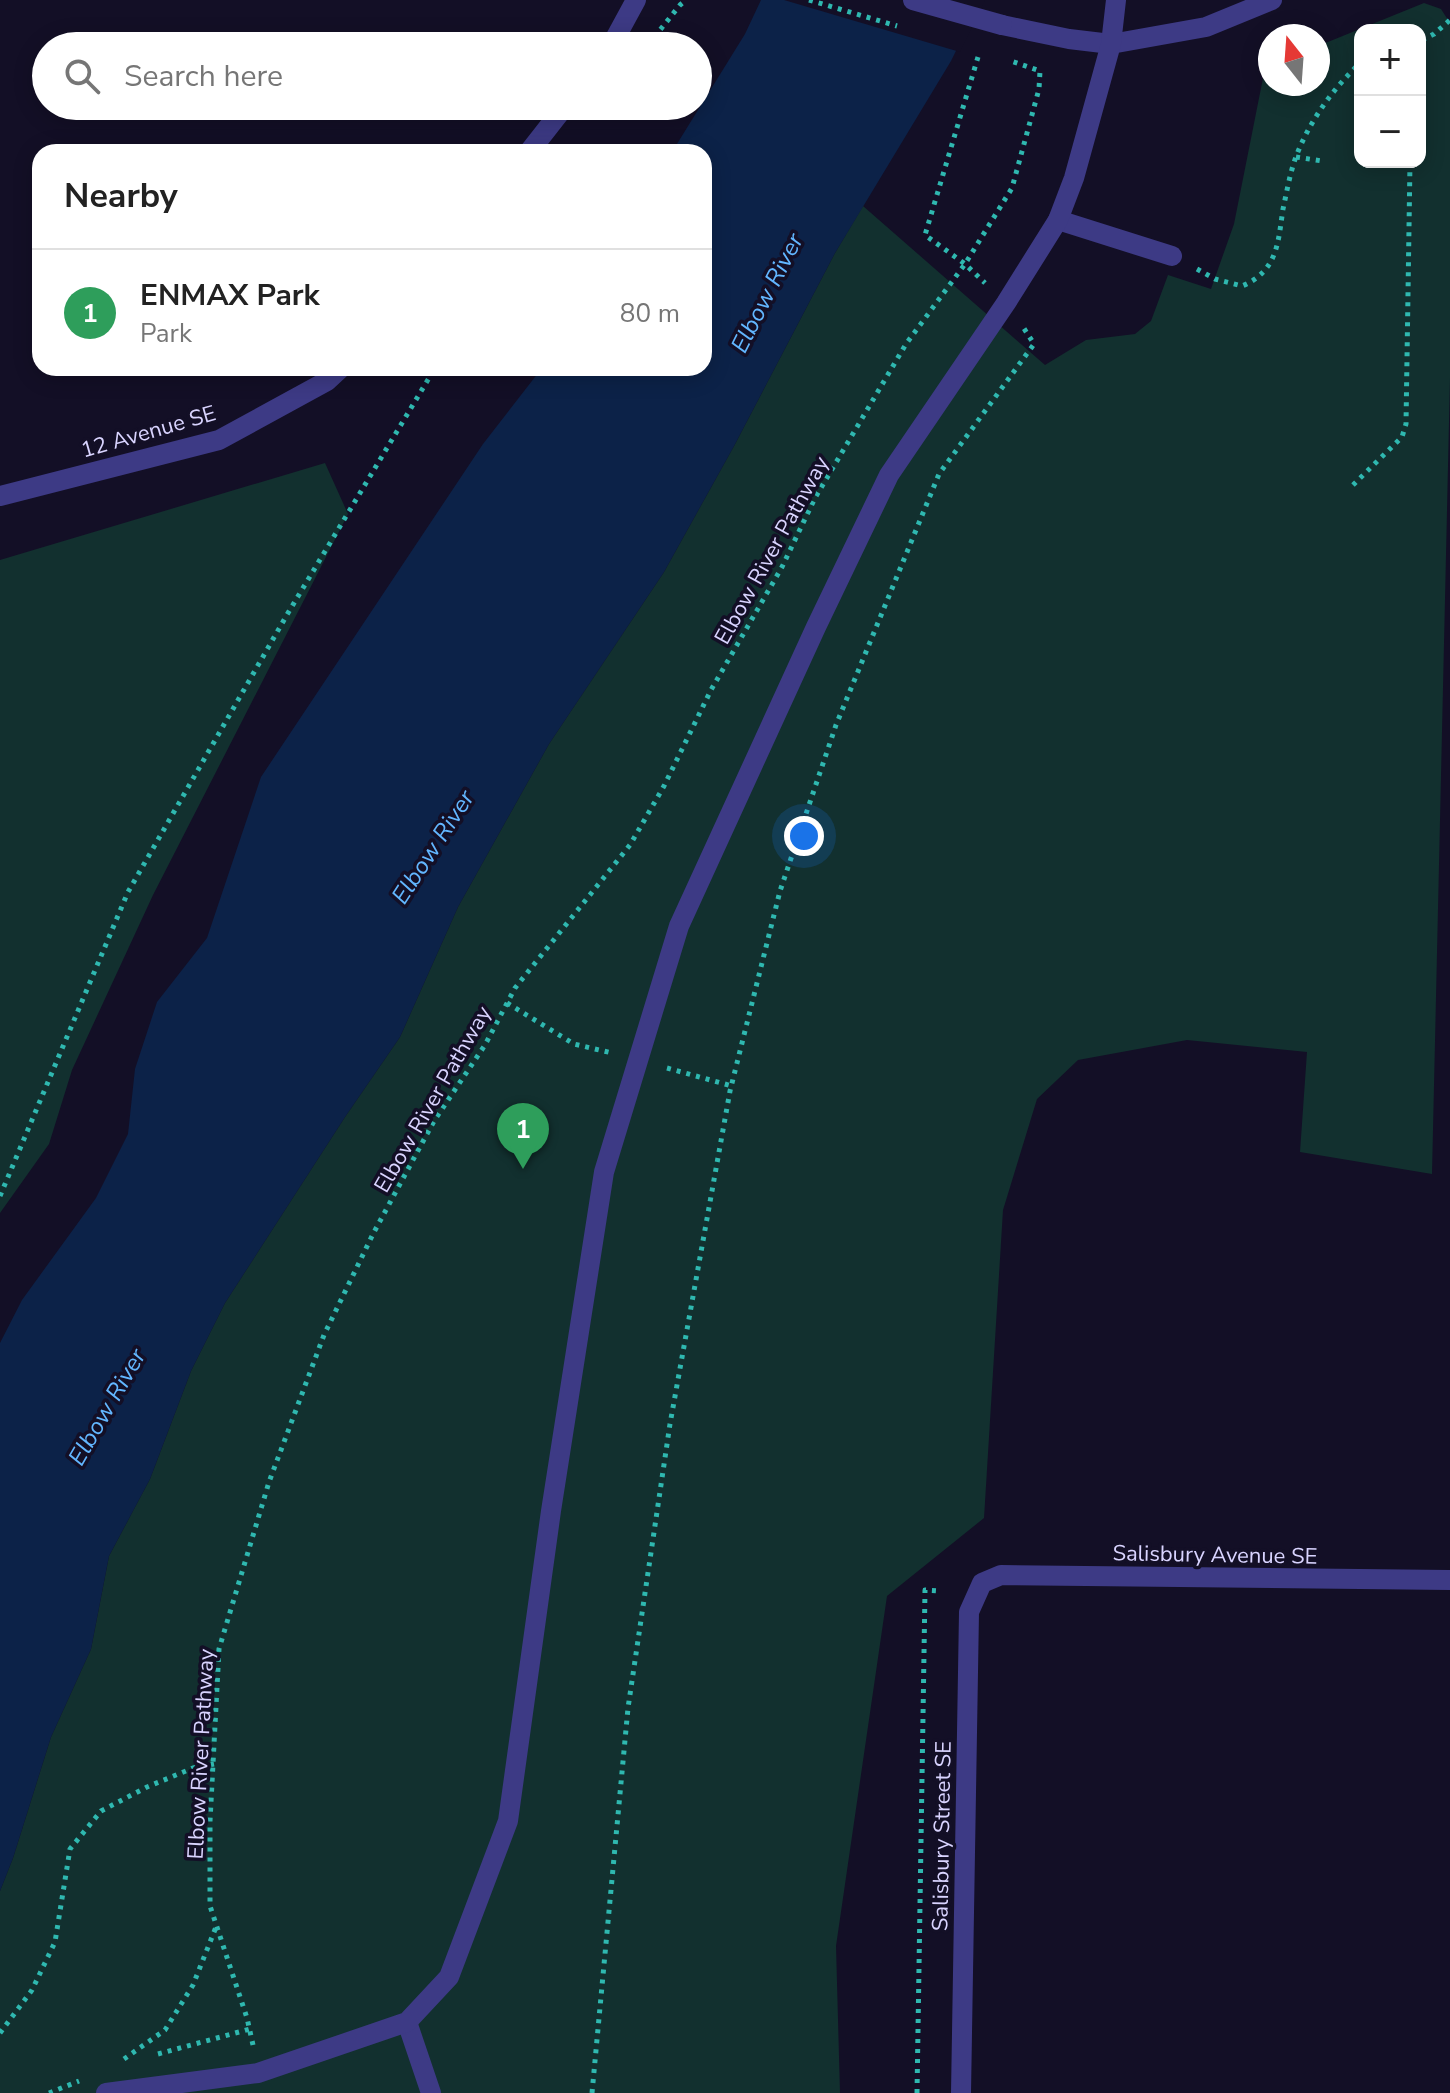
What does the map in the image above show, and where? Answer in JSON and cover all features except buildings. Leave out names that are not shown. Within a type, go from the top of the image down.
[{"type":"street","points":[[619,32],[636,0]]},
{"type":"street","points":[[913,0],[1002,25],[1111,44],[1206,27],[1272,0]]},
{"type":"street","points":[[106,2093],[258,2073],[407,2022],[449,1977],[508,1821],[551,1511],[604,1172],[679,926],[889,475],[1006,303],[1058,220],[1074,178],[1111,44],[1116,0]]},
{"type":"street","points":[[535,144],[554,120]]},
{"type":"street","points":[[1058,220],[1172,256]]},
{"type":"street","name":"12 Avenue SE","points":[[0,496],[219,440],[332,376]]},
{"type":"street","name":"Salisbury Avenue SE","points":[[982,1583],[1001,1575],[1450,1580]]},
{"type":"street","name":"Salisbury Street SE","points":[[961,2093],[969,1612],[982,1583]]},
{"type":"street","points":[[407,2022],[431,2093]]},
{"type":"path","points":[[659,32],[686,0]]},
{"type":"path","points":[[1426,38],[1450,20]]},
{"type":"path","points":[[592,2093],[628,1708],[670,1424],[732,1086],[780,891],[836,725],[939,474],[1034,344],[1006,303],[965,264],[925,235],[978,57]]},
{"type":"path","name":"Elbow River Pathway","points":[[258,2073],[250,2029],[210,1906],[210,1821],[219,1649],[269,1482],[295,1409],[324,1335],[373,1234],[434,1121],[485,1045],[515,988],[630,845],[664,786],[711,690],[782,567],[815,498],[906,344],[965,264],[1012,188],[1039,89],[1040,71],[1005,59]]},
{"type":"path","points":[[1172,256],[1231,284],[1242,286],[1256,279],[1278,247],[1289,182],[1306,134],[1322,107],[1354,69]]},
{"type":"path","points":[[1296,157],[1322,161]]},
{"type":"path","points":[[1353,485],[1402,437],[1406,424],[1410,168]]},
{"type":"path","points":[[0,1196],[128,892],[288,613],[430,376]]},
{"type":"path","points":[[507,1003],[574,1044],[613,1053]]},
{"type":"path","points":[[665,1067],[732,1086]]},
{"type":"path","points":[[917,2093],[925,1590],[940,1591]]},
{"type":"path","points":[[0,2033],[32,1990],[55,1942],[70,1849],[101,1811],[158,1782],[193,1768],[214,1764]]},
{"type":"path","points":[[143,2058],[115,2066],[165,2030],[193,1985],[216,1926]]},
{"type":"path","points":[[156,2054],[250,2029]]},
{"type":"path","points":[[49,2093],[89,2077]]},
{"type":"green space","points":[[1424,3],[1441,9],[1450,23],[1450,378],[1432,1174],[1300,1152],[1307,1052],[1187,1040],[1078,1060],[1037,1099],[1003,1210],[984,1518],[887,1596],[836,1946],[840,2093],[0,2093],[0,1891],[51,1737],[91,1649],[109,1556],[150,1479],[191,1371],[225,1303],[400,1037],[458,907],[549,744],[664,572],[863,206],[1045,365],[1086,340],[1135,334],[1151,321],[1168,275],[1211,289],[1234,224],[1259,96],[1330,96],[1330,41],[1354,31],[1354,168],[1426,168],[1426,24],[1372,24]]},
{"type":"green space","points":[[325,463],[348,514],[153,895],[72,1070],[49,1144],[0,1213],[0,560]]},
{"type":"water","name":"Elbow River","points":[[761,0],[981,0],[951,61],[835,253],[664,572],[549,744],[458,907],[400,1037],[225,1303],[191,1371],[150,1479],[109,1556],[91,1649],[51,1737],[0,1891],[0,1343],[22,1300],[96,1198],[128,1134],[135,1069],[157,1002],[207,938],[261,777],[483,444],[536,376],[712,376],[712,144],[677,144],[692,120],[712,120],[712,87],[745,34]]},
{"type":"pier","points":[[784,0],[985,0],[960,52]]},
{"type":"place","name":"ENMAX Park","points":[[523,1169]]}]
